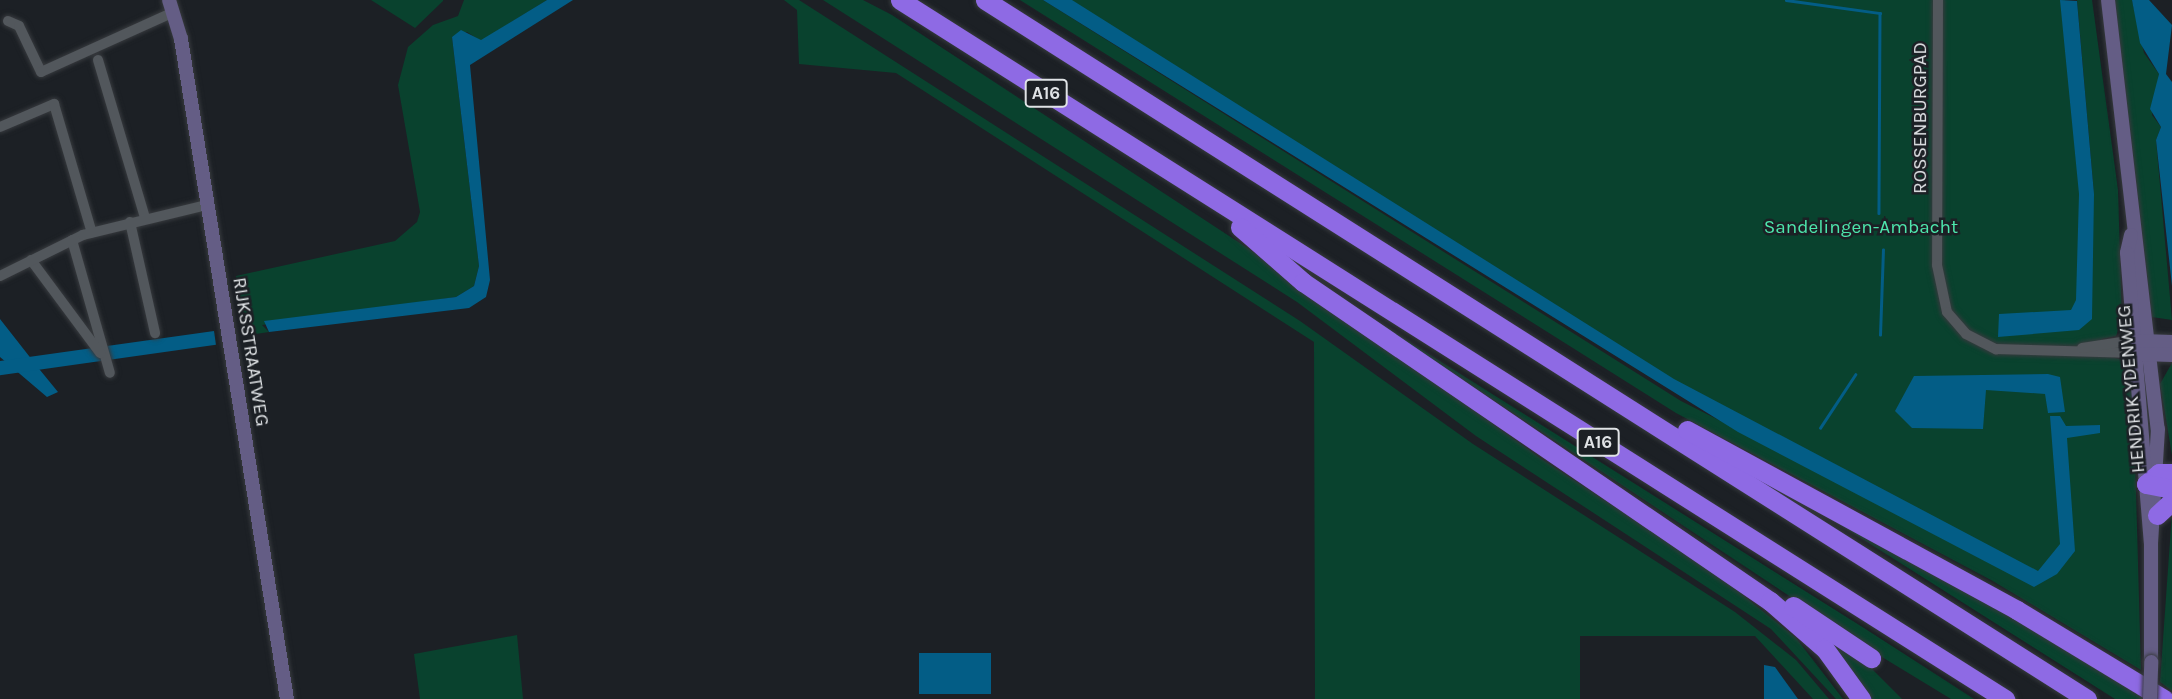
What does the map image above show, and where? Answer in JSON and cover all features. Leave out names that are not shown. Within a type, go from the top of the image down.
[{"type":"highway","name":"A16","points":[[900,0],[2005,699]]},
{"type":"highway","name":"A16","points":[[985,0],[2087,699]]},
{"type":"highway","name":"A16","points":[[1192,185],[1303,282],[1674,534],[1871,658]]},
{"type":"highway","name":"A16","points":[[1598,389],[1638,401],[2017,610],[2164,699]]},
{"type":"highway","points":[[2157,515],[2163,485]]},
{"type":"highway","name":"A16","points":[[1674,534],[1805,630],[1860,699]]},
{"type":"street","name":"ROSSENBURGPAD","points":[[1938,0],[1937,265],[1947,312],[1966,334],[1996,349],[2065,355],[2079,349],[2142,347]]},
{"type":"street","name":"HENDRIK YDENWEG","points":[[2108,0],[2142,347],[2163,485],[2151,543],[2150,699]]},
{"type":"street","name":"RIJKSSTRAATWEG","points":[[8,21],[19,26],[41,72],[171,6],[207,205],[288,699]]},
{"type":"street","points":[[98,60],[145,218]]},
{"type":"street","points":[[0,127],[54,104],[92,233]]},
{"type":"street","points":[[0,260],[2,274],[92,233],[207,205]]},
{"type":"street","points":[[130,222],[155,333]]},
{"type":"street","points":[[72,240],[100,353]]},
{"type":"street","points":[[31,260],[100,353],[110,373]]},
{"type":"street","points":[[2142,347],[2172,342]]},
{"type":"street","points":[[2142,347],[2172,355]]},
{"type":"street","name":"HENDRIK YDENWEG","points":[[2151,543],[2157,515]]},
{"type":"green space","points":[[371,0],[443,0],[443,1],[415,28]]},
{"type":"green space","points":[[464,0],[547,0],[481,41],[467,32],[452,37],[479,266],[474,286],[456,297],[262,325],[269,332],[243,336],[236,276],[395,241],[417,222],[420,212],[398,85],[408,47],[433,25],[458,16]]},
{"type":"green space","points":[[784,0],[799,0],[1300,321],[1473,444],[1735,612],[1796,660],[1829,699],[1813,699],[1755,636],[1580,636],[1580,699],[1315,699],[1314,342],[896,73],[799,64],[797,10]]},
{"type":"green space","points":[[823,0],[863,0],[892,15],[1249,249],[1543,460],[1713,571],[1796,638],[1843,699],[1836,699],[1771,629],[1476,436],[1297,302]]},
{"type":"green space","name":"Sandelingen-Ambacht","points":[[1020,0],[1043,0],[1681,401],[2032,578],[1681,386],[1050,0],[2065,0],[2094,194],[2077,0],[2092,0],[2118,190],[2122,320],[2116,336],[2102,339],[2104,355],[2130,362],[2133,385],[2141,670],[1991,580],[1676,413]]},
{"type":"green space","points":[[2115,0],[2132,0],[2144,53],[2159,74],[2152,115],[2161,127],[2156,140],[2172,320],[2152,317]]},
{"type":"green space","points":[[1338,297],[1974,699],[1951,699],[1877,654]]},
{"type":"green space","points":[[2172,363],[2172,455],[2160,384]]},
{"type":"green space","points":[[2172,513],[2172,691],[2160,682]]},
{"type":"green space","points":[[1834,521],[1964,587],[2140,690],[2144,699],[2115,699]]},
{"type":"green space","points":[[1800,614],[1858,655],[1902,699],[1865,699]]},
{"type":"green space","points":[[517,635],[523,699],[420,699],[414,654]]},
{"type":"water","points":[[547,0],[573,0],[470,65],[490,280],[486,297],[469,308],[269,332],[264,321],[456,297],[474,286],[479,266],[452,37],[461,30],[481,40]]},
{"type":"water","points":[[1043,0],[1072,0],[1674,379],[2038,571],[2060,544],[2050,416],[2060,416],[2066,426],[2100,425],[2100,433],[2067,438],[2075,551],[2057,574],[2034,587],[1738,432]]},
{"type":"water","points":[[2060,0],[2077,1],[2094,194],[2092,319],[2079,330],[1998,337],[1999,314],[2071,310],[2076,300],[2079,194]]},
{"type":"water","points":[[2132,0],[2149,0],[2172,25],[2166,74],[2172,82],[2172,286],[2156,140],[2161,127],[2150,109],[2159,74],[2140,43]]},
{"type":"water","points":[[0,319],[58,392],[47,397],[0,357]]},
{"type":"water","points":[[214,331],[216,345],[0,375],[0,361]]},
{"type":"water","points":[[2048,374],[2060,377],[2065,412],[2048,413],[2045,394],[1986,390],[1983,429],[1912,428],[1895,411],[1914,376]]},
{"type":"water","points":[[919,653],[991,653],[991,694],[919,694]]},
{"type":"water","points":[[1764,665],[1775,667],[1798,699],[1764,699]]},
{"type":"waterway","points":[[1786,0],[1880,13],[1879,213]]},
{"type":"waterway","points":[[1880,335],[1883,250]]},
{"type":"waterway","points":[[1820,428],[1855,375]]}]
